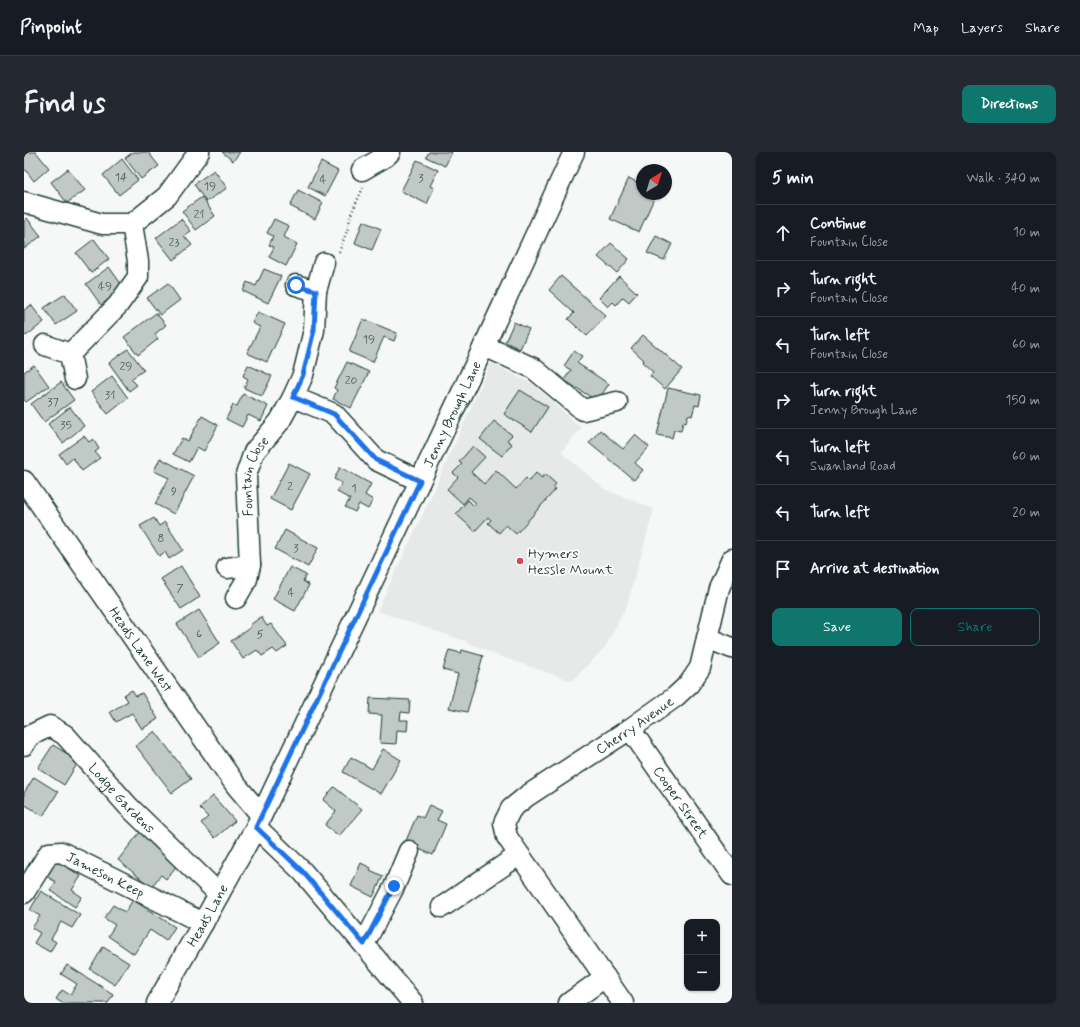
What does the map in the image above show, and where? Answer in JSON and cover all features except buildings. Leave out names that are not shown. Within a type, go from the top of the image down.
[{"type":"street","points":[[24,202],[102,224],[132,224],[167,196],[199,152]]},
{"type":"street","name":"Jenny Brough Lane","points":[[258,821],[484,346],[574,152]]},
{"type":"street","points":[[362,170],[386,153]]},
{"type":"street","points":[[70,354],[118,305],[138,277],[138,261],[132,224]]},
{"type":"street","name":"Fountain Close","points":[[236,598],[247,579],[250,565],[246,475],[254,452],[280,420],[303,375],[314,330],[316,291],[324,263]]},
{"type":"street","points":[[296,285],[316,291]]},
{"type":"street","points":[[45,345],[70,354]]},
{"type":"street","points":[[484,346],[533,368],[583,410],[617,402]]},
{"type":"street","points":[[70,354],[75,379]]},
{"type":"street","points":[[293,397],[334,414],[376,460],[420,481]]},
{"type":"street","name":"Heads Lane West","points":[[24,481],[234,784],[258,821],[413,1003]]},
{"type":"street","name":"Cherry Avenue","points":[[623,1003],[519,856],[507,837],[504,823],[512,809],[527,796],[630,729],[675,697],[689,684],[700,668],[719,588],[732,560]]},
{"type":"street","points":[[227,568],[250,565]]},
{"type":"street","points":[[707,638],[732,648]]},
{"type":"street","name":"Lodge Gardens","points":[[24,745],[29,736],[50,726],[65,735],[128,806],[219,894]]},
{"type":"street","name":"Cooper Street","points":[[630,729],[729,864]]},
{"type":"street","name":"Heads Lane","points":[[157,1003],[203,923],[258,821]]},
{"type":"street","points":[[364,944],[394,886],[409,851]]},
{"type":"street","name":"Jameson Keep","points":[[24,894],[49,853],[61,852],[203,923]]},
{"type":"street","points":[[442,907],[519,856]]},
{"type":"street","points":[[569,1003],[605,977]]},
{"type":"path","points":[[324,263],[335,260],[348,228],[351,214],[363,188],[362,170]]},
{"type":"shaded area","name":"Hymers Hessle Mount","points":[[491,363],[533,384],[581,428],[561,452],[604,489],[654,509],[627,605],[605,647],[572,681],[499,656],[462,640],[377,611],[422,516]]},
{"type":"place","name":"Hymers Hessle Mount","points":[[520,561]]},
{"type":"route","points":[[296,285],[316,291],[314,330],[303,375],[293,397],[334,414],[376,460],[420,481],[256,827],[303,872],[364,944],[394,886]]}]
